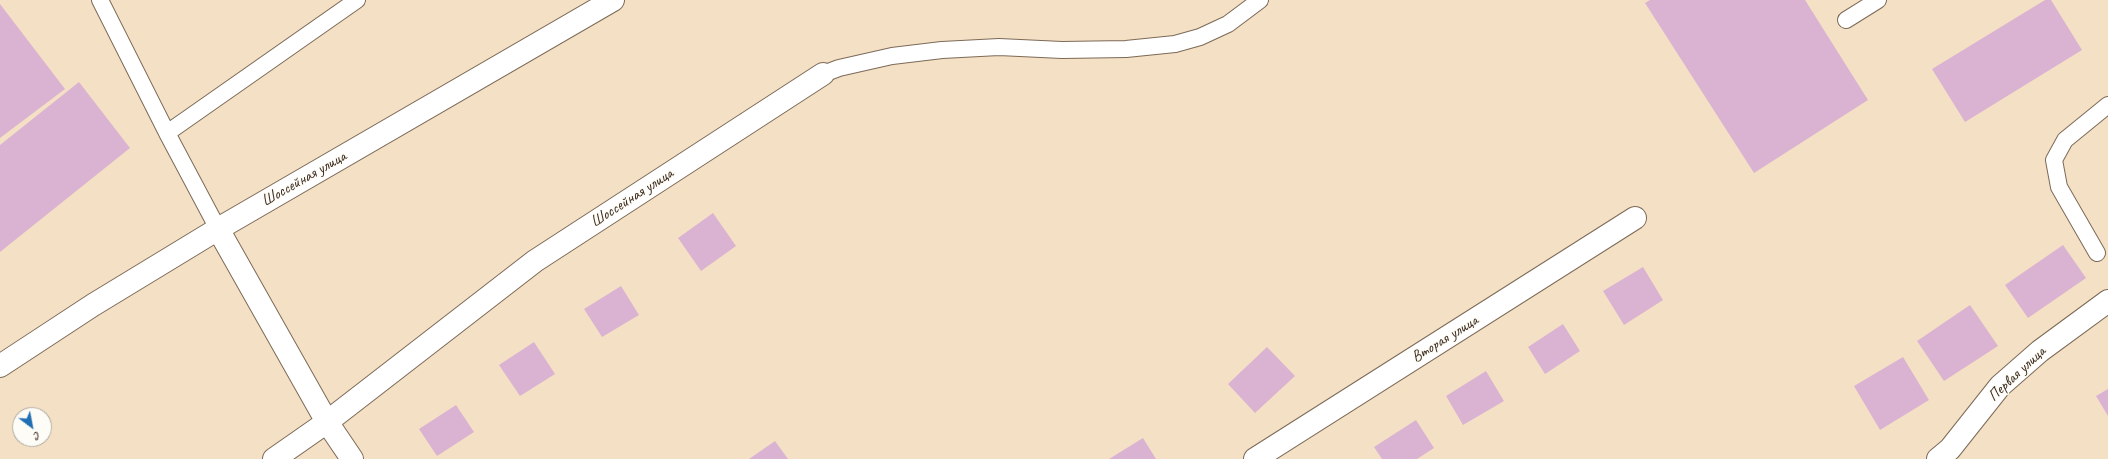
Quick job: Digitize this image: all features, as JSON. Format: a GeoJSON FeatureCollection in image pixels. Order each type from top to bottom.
{"type":"FeatureCollection","features":[{"type":"Feature","properties":{"kind":"street","name":"Шоссейная улица"},"geometry":{"type":"LineString","coordinates":[[0,366],[93,305],[218,229],[613,0]]}},
{"type":"Feature","properties":{"kind":"street","name":"Шоссейная улица"},"geometry":{"type":"LineString","coordinates":[[274,459],[327,422],[535,261],[823,74]]}},
{"type":"Feature","properties":{"kind":"street","name":"Вторая улица"},"geometry":{"type":"LineString","coordinates":[[1255,459],[1635,218]]}},
{"type":"Feature","properties":{"kind":"street"},"geometry":{"type":"LineString","coordinates":[[218,229],[327,422],[352,459]]}},
{"type":"Feature","properties":{"kind":"street","name":"Первая улица"},"geometry":{"type":"LineString","coordinates":[[1946,456],[2000,386],[2040,351],[2108,301]]}},
{"type":"Feature","properties":{"kind":"lane"},"geometry":{"type":"LineString","coordinates":[[100,0],[166,133],[218,229]]}},
{"type":"Feature","properties":{"kind":"lane"},"geometry":{"type":"LineString","coordinates":[[166,133],[357,0]]}},
{"type":"Feature","properties":{"kind":"lane"},"geometry":{"type":"LineString","coordinates":[[823,74],[839,68],[892,56],[942,50],[999,47],[1062,50],[1126,49],[1175,44],[1200,37],[1228,24],[1260,0]]}},
{"type":"Feature","properties":{"kind":"lane"},"geometry":{"type":"LineString","coordinates":[[1846,20],[1878,0]]}},
{"type":"Feature","properties":{"kind":"lane"},"geometry":{"type":"LineString","coordinates":[[2097,253],[2059,187],[2054,160],[2065,140],[2108,104]]}},
{"type":"Feature","properties":{"kind":"building"},"geometry":{"type":"Polygon","coordinates":[[[1650,0],[1805,0],[1868,100],[1754,173],[1645,3],[1650,0]]]}},
{"type":"Feature","properties":{"kind":"building"},"geometry":{"type":"Polygon","coordinates":[[[2045,0],[2051,0],[2082,50],[1965,122],[1932,69],[2045,0]]]}},
{"type":"Feature","properties":{"kind":"building"},"geometry":{"type":"Polygon","coordinates":[[[0,4],[65,89],[0,138],[0,4]]]}},
{"type":"Feature","properties":{"kind":"building"},"geometry":{"type":"Polygon","coordinates":[[[79,82],[130,148],[0,252],[0,145],[79,82]]]}},
{"type":"Feature","properties":{"kind":"building"},"geometry":{"type":"Polygon","coordinates":[[[713,213],[736,246],[701,271],[678,238],[713,213]]]}},
{"type":"Feature","properties":{"kind":"building"},"geometry":{"type":"Polygon","coordinates":[[[2063,245],[2086,278],[2028,318],[2005,285],[2063,245]]]}},
{"type":"Feature","properties":{"kind":"building"},"geometry":{"type":"Polygon","coordinates":[[[1643,267],[1663,300],[1624,325],[1603,291],[1643,267]]]}},
{"type":"Feature","properties":{"kind":"building"},"geometry":{"type":"Polygon","coordinates":[[[621,286],[639,315],[602,337],[584,309],[621,286]]]}},
{"type":"Feature","properties":{"kind":"building"},"geometry":{"type":"Polygon","coordinates":[[[1970,305],[1998,346],[1944,381],[1917,341],[1970,305]]]}},
{"type":"Feature","properties":{"kind":"building"},"geometry":{"type":"Polygon","coordinates":[[[1563,324],[1580,351],[1545,374],[1528,347],[1563,324]]]}},
{"type":"Feature","properties":{"kind":"building"},"geometry":{"type":"Polygon","coordinates":[[[534,342],[555,374],[520,396],[499,365],[534,342]]]}},
{"type":"Feature","properties":{"kind":"building"},"geometry":{"type":"Polygon","coordinates":[[[1267,347],[1295,376],[1255,413],[1228,384],[1267,347]]]}},
{"type":"Feature","properties":{"kind":"building"},"geometry":{"type":"Polygon","coordinates":[[[1903,357],[1929,400],[1880,430],[1854,386],[1903,357]]]}},
{"type":"Feature","properties":{"kind":"building"},"geometry":{"type":"Polygon","coordinates":[[[1486,371],[1504,401],[1463,425],[1446,396],[1486,371]]]}},
{"type":"Feature","properties":{"kind":"building"},"geometry":{"type":"Polygon","coordinates":[[[2108,389],[2108,416],[2096,396],[2108,389]]]}},
{"type":"Feature","properties":{"kind":"building"},"geometry":{"type":"Polygon","coordinates":[[[456,405],[474,432],[437,456],[419,429],[456,405]]]}},
{"type":"Feature","properties":{"kind":"building"},"geometry":{"type":"Polygon","coordinates":[[[1416,420],[1434,448],[1417,459],[1382,459],[1374,447],[1416,420]]]}},
{"type":"Feature","properties":{"kind":"building"},"geometry":{"type":"Polygon","coordinates":[[[1143,438],[1156,459],[1109,459],[1143,438]]]}},
{"type":"Feature","properties":{"kind":"building"},"geometry":{"type":"Polygon","coordinates":[[[775,441],[788,459],[749,459],[775,441]]]}}]}
